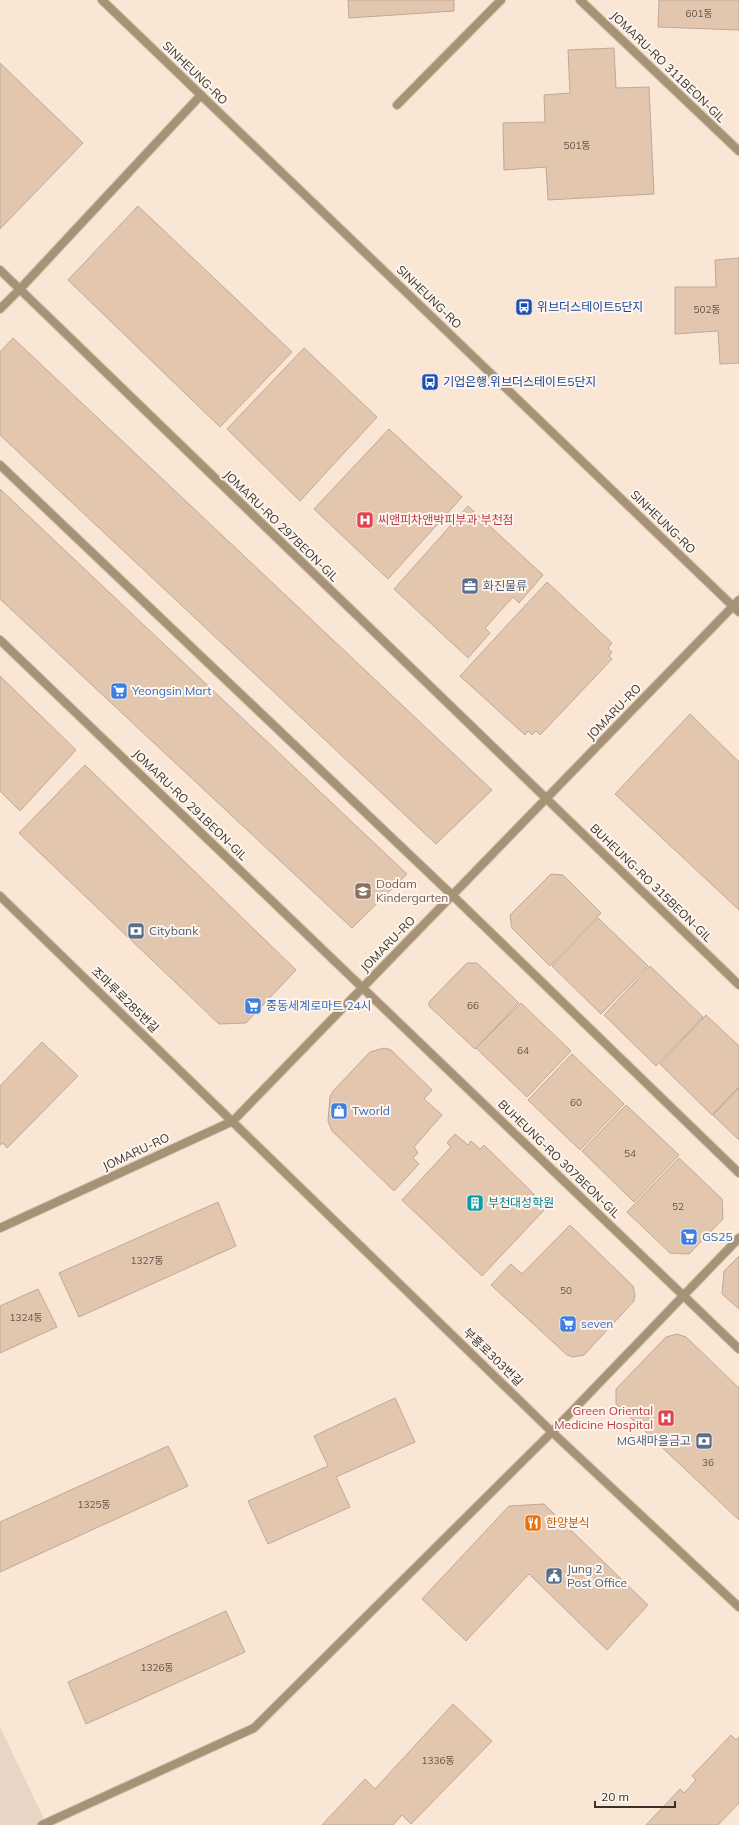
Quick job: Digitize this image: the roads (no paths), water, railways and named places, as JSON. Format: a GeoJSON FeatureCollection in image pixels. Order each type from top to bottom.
{"type":"FeatureCollection","features":[{"type":"Feature","properties":{"kind":"street","name":"SINHEUNG-RO"},"geometry":{"type":"LineString","coordinates":[[102,0],[737,606]]}},
{"type":"Feature","properties":{"kind":"street"},"geometry":{"type":"LineString","coordinates":[[397,105],[501,0]]}},
{"type":"Feature","properties":{"kind":"street","name":"JOMARU-RO 311BEON-GIL"},"geometry":{"type":"LineString","coordinates":[[580,0],[739,151]]}},
{"type":"Feature","properties":{"kind":"street"},"geometry":{"type":"LineString","coordinates":[[0,309],[201,95]]}},
{"type":"Feature","properties":{"kind":"street","name":"JOMARU-RO 297BEON-GIL"},"geometry":{"type":"LineString","coordinates":[[0,270],[546,799]]}},
{"type":"Feature","properties":{"kind":"street"},"geometry":{"type":"LineString","coordinates":[[0,465],[452,895],[739,1173]]}},
{"type":"Feature","properties":{"kind":"street","name":"JOMARU-RO"},"geometry":{"type":"LineString","coordinates":[[0,1228],[233,1121],[452,895],[737,606]]}},
{"type":"Feature","properties":{"kind":"street","name":"JOMARU-RO 291BEON-GIL"},"geometry":{"type":"LineString","coordinates":[[0,640],[363,987]]}},
{"type":"Feature","properties":{"kind":"street","name":"BUHEUNG-RO 315BEON-GIL"},"geometry":{"type":"LineString","coordinates":[[546,799],[739,985]]}},
{"type":"Feature","properties":{"kind":"street","name":"조마루로285번길"},"geometry":{"type":"LineString","coordinates":[[0,896],[233,1121]]}},
{"type":"Feature","properties":{"kind":"street","name":"BUHEUNG-RO 307BEON-GIL"},"geometry":{"type":"LineString","coordinates":[[363,987],[739,1349]]}},
{"type":"Feature","properties":{"kind":"street","name":"부흥로303번길"},"geometry":{"type":"LineString","coordinates":[[233,1121],[552,1432],[739,1607]]}},
{"type":"Feature","properties":{"kind":"street"},"geometry":{"type":"LineString","coordinates":[[42,1825],[254,1728],[552,1432],[739,1238]]}},
{"type":"Feature","properties":{"kind":"place","name":"위브더스테이트5단지"},"geometry":{"type":"Point","coordinates":[524,307]}},
{"type":"Feature","properties":{"kind":"place","name":"기업은행.위브더스테이트5단지"},"geometry":{"type":"Point","coordinates":[430,382]}},
{"type":"Feature","properties":{"kind":"place","name":"씨앤피차앤박피부과 부천점"},"geometry":{"type":"Point","coordinates":[365,520]}},
{"type":"Feature","properties":{"kind":"place","name":"화진물류"},"geometry":{"type":"Point","coordinates":[470,586]}},
{"type":"Feature","properties":{"kind":"place","name":"Yeongsin Mart"},"geometry":{"type":"Point","coordinates":[119,691]}},
{"type":"Feature","properties":{"kind":"place","name":"Dodam Kindergarten"},"geometry":{"type":"Point","coordinates":[363,891]}},
{"type":"Feature","properties":{"kind":"place","name":"Citybank"},"geometry":{"type":"Point","coordinates":[136,931]}},
{"type":"Feature","properties":{"kind":"place","name":"중동세계로마트 24시"},"geometry":{"type":"Point","coordinates":[253,1006]}},
{"type":"Feature","properties":{"kind":"place","name":"Tworld"},"geometry":{"type":"Point","coordinates":[339,1111]}},
{"type":"Feature","properties":{"kind":"place","name":"부천대성학원"},"geometry":{"type":"Point","coordinates":[475,1203]}},
{"type":"Feature","properties":{"kind":"place","name":"GS25"},"geometry":{"type":"Point","coordinates":[689,1237]}},
{"type":"Feature","properties":{"kind":"place","name":"seven"},"geometry":{"type":"Point","coordinates":[568,1324]}},
{"type":"Feature","properties":{"kind":"place","name":"Green Oriental Medicine Hospital"},"geometry":{"type":"Point","coordinates":[666,1418]}},
{"type":"Feature","properties":{"kind":"place","name":"MG새마을금고"},"geometry":{"type":"Point","coordinates":[704,1441]}},
{"type":"Feature","properties":{"kind":"place","name":"한양분식"},"geometry":{"type":"Point","coordinates":[533,1523]}},
{"type":"Feature","properties":{"kind":"place","name":"Jung 2 Post Office"},"geometry":{"type":"Point","coordinates":[554,1576]}}]}
